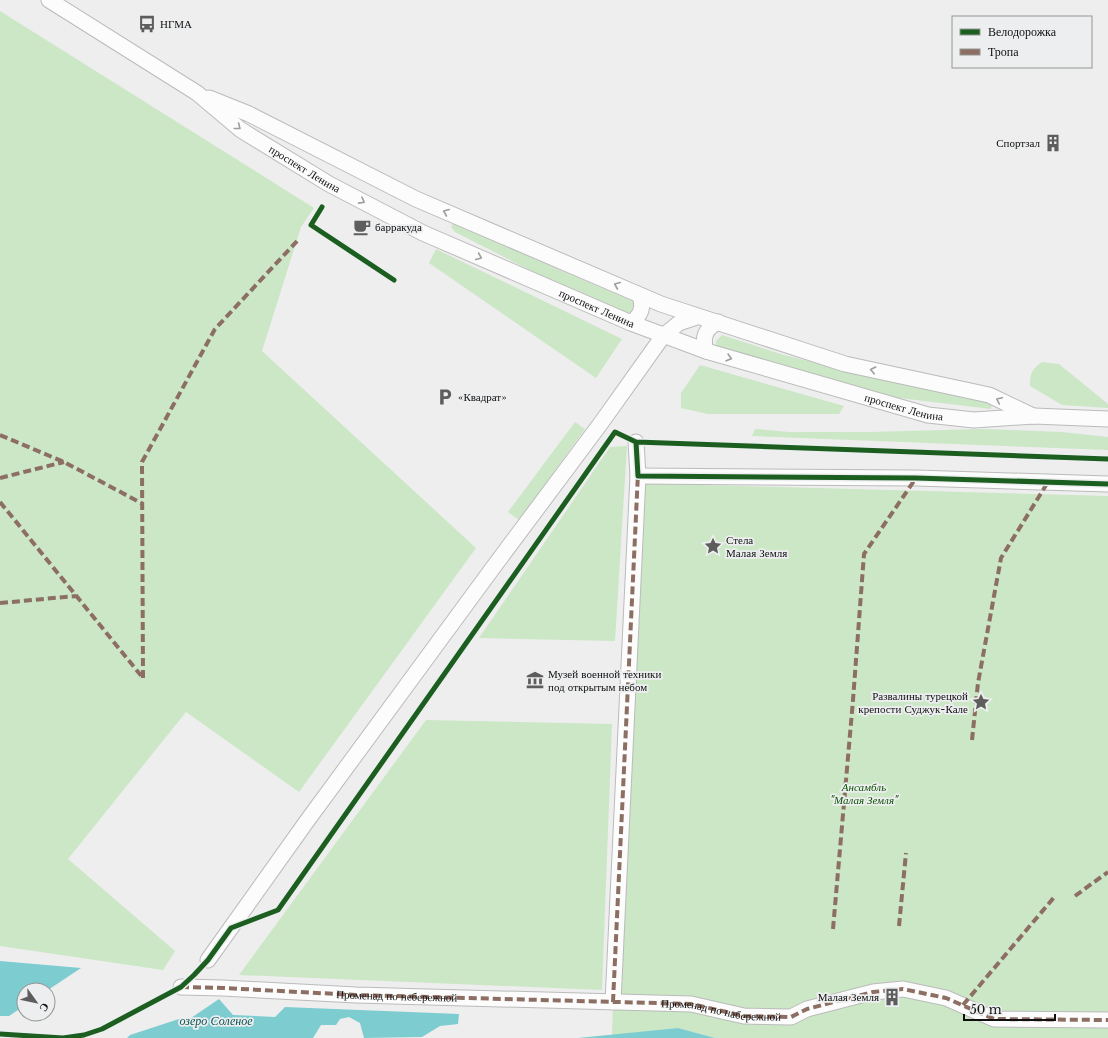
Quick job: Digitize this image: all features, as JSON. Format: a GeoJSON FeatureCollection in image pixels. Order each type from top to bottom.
{"type":"FeatureCollection","features":[{"type":"Feature","properties":{"kind":"street","name":"проспект Ленина"},"geometry":{"type":"LineString","coordinates":[[49,0],[197,94],[241,130],[329,184],[422,233],[631,323],[706,351],[928,415],[974,420],[1034,416],[1108,419]]}},
{"type":"Feature","properties":{"kind":"street","name":"проспект Ленина"},"geometry":{"type":"LineString","coordinates":[[197,94],[249,114],[416,199],[640,296],[697,317],[718,322],[845,364],[989,395],[1034,416]]}},
{"type":"Feature","properties":{"kind":"street"},"geometry":{"type":"LineString","coordinates":[[631,323],[637,318],[641,311],[642,303],[640,296]]}},
{"type":"Feature","properties":{"kind":"street"},"geometry":{"type":"LineString","coordinates":[[661,304],[666,311],[668,319],[664,336]]}},
{"type":"Feature","properties":{"kind":"street"},"geometry":{"type":"LineString","coordinates":[[208,960],[307,821],[664,336],[679,323],[697,317]]}},
{"type":"Feature","properties":{"kind":"street"},"geometry":{"type":"LineString","coordinates":[[706,351],[703,343],[705,334],[710,327],[718,322]]}},
{"type":"Feature","properties":{"kind":"street"},"geometry":{"type":"LineString","coordinates":[[613,1002],[638,476],[636,442]]}},
{"type":"Feature","properties":{"kind":"street"},"geometry":{"type":"LineString","coordinates":[[638,476],[916,478],[1108,484]]}},
{"type":"Feature","properties":{"kind":"street","name":"Променад по небережной"},"geometry":{"type":"LineString","coordinates":[[181,987],[364,995],[613,1002]]}},
{"type":"Feature","properties":{"kind":"street","name":"Променад по набережной"},"geometry":{"type":"LineString","coordinates":[[613,1002],[691,1004],[744,1016],[791,1017],[807,1009],[873,992],[903,989],[946,998],[994,1019],[1108,1020]]}},
{"type":"Feature","properties":{"kind":"green space"},"geometry":{"type":"Polygon","coordinates":[[[0,11],[314,208],[301,227],[262,351],[476,548],[299,792],[186,712],[68,859],[175,951],[163,970],[0,946],[0,11]]]}},
{"type":"Feature","properties":{"kind":"green space"},"geometry":{"type":"Polygon","coordinates":[[[461,218],[562,271],[635,302],[639,309],[632,317],[557,284],[455,232],[451,227],[454,220],[461,218]]]}},
{"type":"Feature","properties":{"kind":"green space"},"geometry":{"type":"Polygon","coordinates":[[[436,249],[622,339],[596,378],[429,263],[436,249]]]}},
{"type":"Feature","properties":{"kind":"green space"},"geometry":{"type":"Polygon","coordinates":[[[722,335],[784,355],[901,384],[992,402],[991,409],[891,397],[716,349],[716,341],[722,335]]]}},
{"type":"Feature","properties":{"kind":"green space"},"geometry":{"type":"Polygon","coordinates":[[[1042,362],[1059,364],[1108,404],[1108,408],[1062,405],[1030,386],[1032,372],[1042,362]]]}},
{"type":"Feature","properties":{"kind":"green space"},"geometry":{"type":"Polygon","coordinates":[[[700,365],[844,406],[839,414],[708,414],[681,408],[681,393],[700,365]]]}},
{"type":"Feature","properties":{"kind":"green space"},"geometry":{"type":"Polygon","coordinates":[[[575,422],[585,429],[519,520],[508,512],[575,422]]]}},
{"type":"Feature","properties":{"kind":"green space"},"geometry":{"type":"Polygon","coordinates":[[[755,429],[789,432],[869,432],[982,429],[1062,432],[1108,437],[1108,450],[752,436],[755,429]]]}},
{"type":"Feature","properties":{"kind":"green space"},"geometry":{"type":"Polygon","coordinates":[[[627,446],[615,641],[479,638],[610,447],[627,446]]]}},
{"type":"Feature","properties":{"kind":"green space","name":"Ансамбль \"Малая Земля\""},"geometry":{"type":"Polygon","coordinates":[[[630,483],[1108,496],[1108,1038],[715,1038],[678,1028],[612,1035],[630,483]]]}},
{"type":"Feature","properties":{"kind":"green space"},"geometry":{"type":"Polygon","coordinates":[[[426,720],[612,724],[602,990],[239,975],[426,720]]]}},
{"type":"Feature","properties":{"kind":"water"},"geometry":{"type":"Polygon","coordinates":[[[0,961],[81,968],[56,985],[56,982],[16,982],[16,1011],[9,1016],[0,1016],[0,961]]]}},
{"type":"Feature","properties":{"kind":"water","name":"озеро Соленое"},"geometry":{"type":"Polygon","coordinates":[[[219,999],[233,1015],[275,1017],[285,1007],[459,1014],[458,1024],[440,1026],[422,1037],[364,1038],[360,1023],[349,1017],[340,1019],[336,1025],[321,1025],[313,1038],[127,1038],[130,1035],[182,1018],[191,1018],[219,999]]]}},
{"type":"Feature","properties":{"kind":"water"},"geometry":{"type":"Polygon","coordinates":[[[678,1028],[715,1038],[578,1038],[678,1028]]]}},
{"type":"Feature","properties":{"kind":"marked path"},"geometry":{"type":"LineString","coordinates":[[143,678],[142,462],[215,329],[299,239]]}},
{"type":"Feature","properties":{"kind":"marked path"},"geometry":{"type":"LineString","coordinates":[[0,435],[64,462],[143,504]]}},
{"type":"Feature","properties":{"kind":"marked path"},"geometry":{"type":"LineString","coordinates":[[0,478],[64,462]]}},
{"type":"Feature","properties":{"kind":"marked path"},"geometry":{"type":"LineString","coordinates":[[613,1002],[638,473]]}},
{"type":"Feature","properties":{"kind":"marked path"},"geometry":{"type":"LineString","coordinates":[[833,929],[864,554],[916,478]]}},
{"type":"Feature","properties":{"kind":"marked path"},"geometry":{"type":"LineString","coordinates":[[972,740],[978,683],[1001,558],[1048,482]]}},
{"type":"Feature","properties":{"kind":"marked path"},"geometry":{"type":"LineString","coordinates":[[0,502],[143,678]]}},
{"type":"Feature","properties":{"kind":"marked path"},"geometry":{"type":"LineString","coordinates":[[0,603],[76,596]]}},
{"type":"Feature","properties":{"kind":"marked path"},"geometry":{"type":"LineString","coordinates":[[899,926],[906,853]]}},
{"type":"Feature","properties":{"kind":"marked path"},"geometry":{"type":"LineString","coordinates":[[1075,896],[1108,872]]}},
{"type":"Feature","properties":{"kind":"marked path"},"geometry":{"type":"LineString","coordinates":[[963,1005],[1056,895]]}},
{"type":"Feature","properties":{"kind":"marked path"},"geometry":{"type":"LineString","coordinates":[[181,987],[356,995],[691,1004],[744,1016],[791,1017],[807,1009],[873,992],[903,989],[946,998],[994,1019],[1108,1020]]}},
{"type":"Feature","properties":{"kind":"cycle path"},"geometry":{"type":"LineString","coordinates":[[322,207],[311,225],[394,280]]}},
{"type":"Feature","properties":{"kind":"cycle path"},"geometry":{"type":"LineString","coordinates":[[0,1034],[63,1038],[84,1035],[102,1029],[181,987],[208,960],[231,928],[278,910],[615,432],[636,442],[1108,459]]}},
{"type":"Feature","properties":{"kind":"cycle path"},"geometry":{"type":"LineString","coordinates":[[636,442],[638,476],[916,478],[1108,484]]}},
{"type":"Feature","properties":{"kind":"place","name":"НГМА"},"geometry":{"type":"Point","coordinates":[147,24]}},
{"type":"Feature","properties":{"kind":"place","name":"Спортзал"},"geometry":{"type":"Point","coordinates":[1053,143]}},
{"type":"Feature","properties":{"kind":"place","name":"барракуда"},"geometry":{"type":"Point","coordinates":[362,227]}},
{"type":"Feature","properties":{"kind":"place","name":"«Квадрат»"},"geometry":{"type":"Point","coordinates":[445,397]}},
{"type":"Feature","properties":{"kind":"place","name":"Стела Малая Земля"},"geometry":{"type":"Point","coordinates":[713,546]}},
{"type":"Feature","properties":{"kind":"place","name":"Музей военной техники под открытым небом"},"geometry":{"type":"Point","coordinates":[535,680]}},
{"type":"Feature","properties":{"kind":"place","name":"Развалины турецкой крепости Суджук-Кале"},"geometry":{"type":"Point","coordinates":[981,702]}},
{"type":"Feature","properties":{"kind":"place","name":"Малая Земля"},"geometry":{"type":"Point","coordinates":[892,997]}}]}
